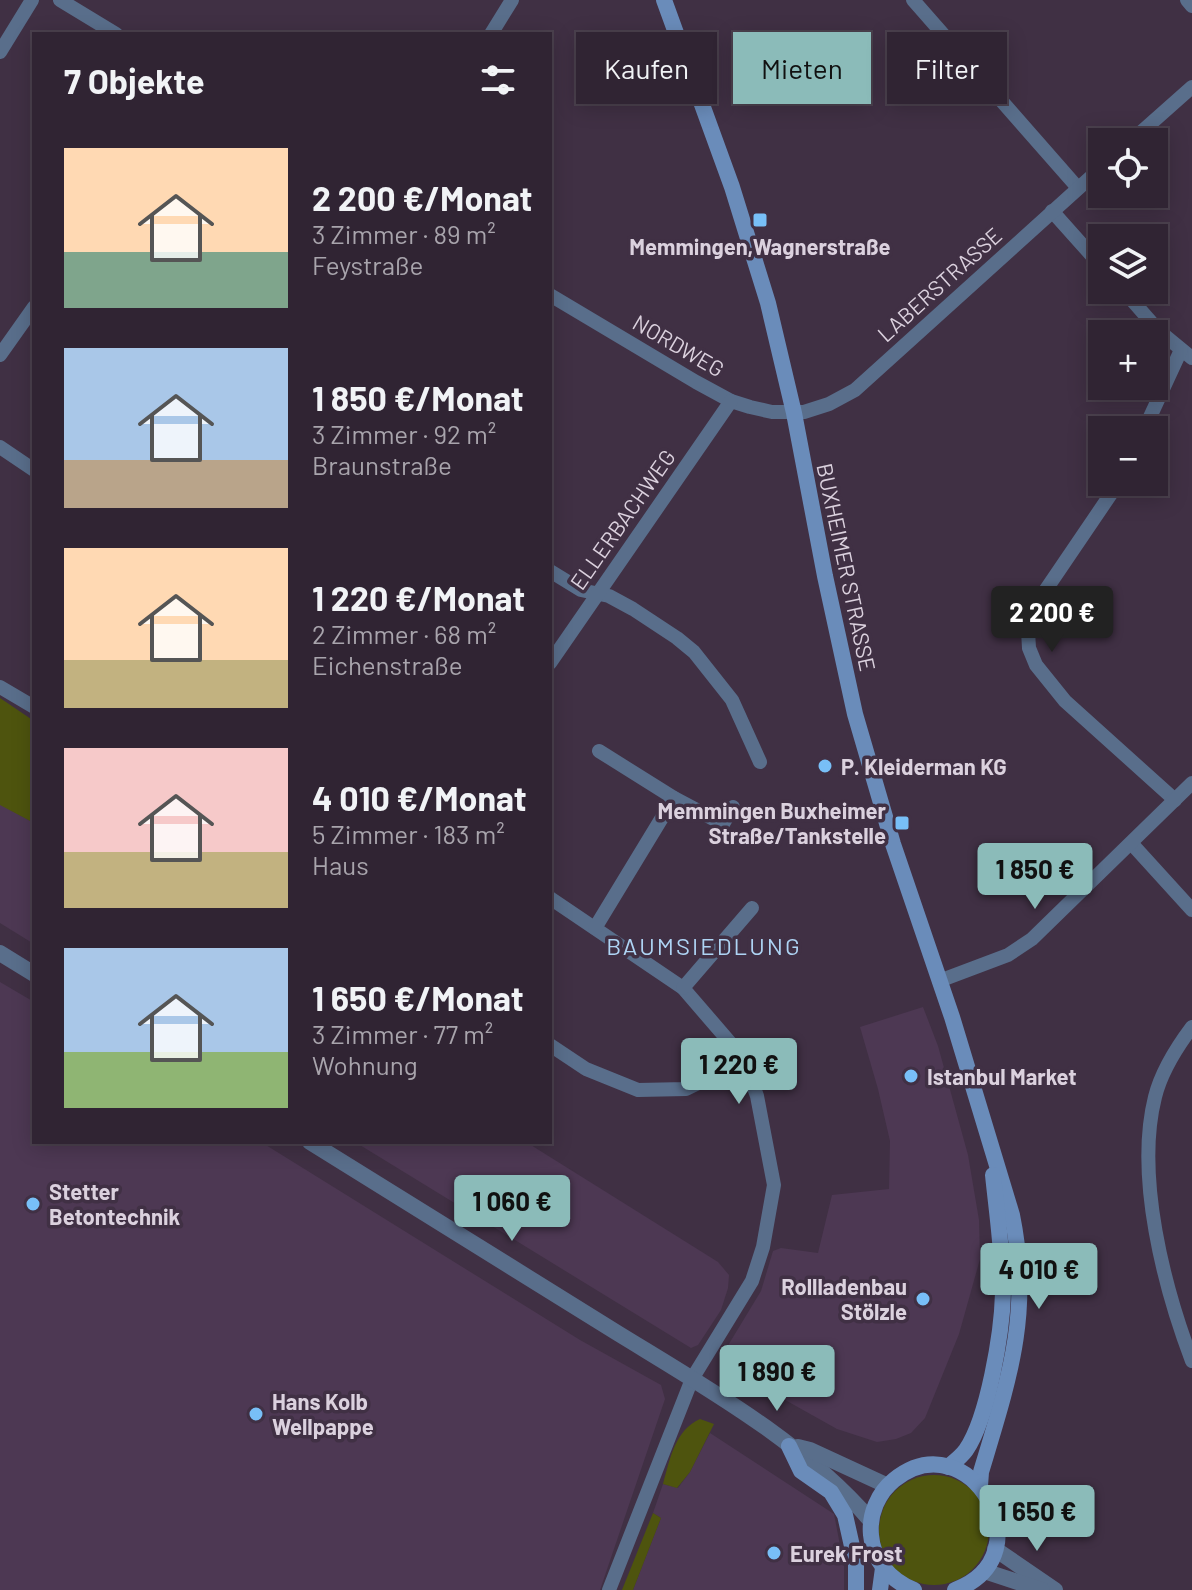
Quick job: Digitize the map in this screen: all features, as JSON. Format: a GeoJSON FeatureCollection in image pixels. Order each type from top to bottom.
{"type":"FeatureCollection","features":[{"type":"Feature","properties":{"kind":"main road","name":"BUXHEIMER STRASSE"},"geometry":{"type":"LineString","coordinates":[[664,0],[751,245],[768,303],[794,413],[855,714],[1015,1229],[1020,1300],[1018,1334],[1012,1368],[981,1472],[980,1486]]}},
{"type":"Feature","properties":{"kind":"main road","name":"BUXHEIMER STRASSE"},"geometry":{"type":"LineString","coordinates":[[948,1467],[964,1453],[971,1440],[986,1399],[997,1344],[1003,1294],[989,1142]]}},
{"type":"Feature","properties":{"kind":"main road"},"geometry":{"type":"LineString","coordinates":[[789,1446],[801,1471],[831,1492],[845,1515],[856,1564],[856,1590]]}},
{"type":"Feature","properties":{"kind":"main road"},"geometry":{"type":"LineString","coordinates":[[912,1590],[896,1581],[883,1568],[873,1545],[871,1521],[874,1508],[888,1486],[909,1471],[922,1467],[948,1467],[966,1474],[980,1486],[995,1509],[998,1522],[995,1549],[984,1571],[955,1590]]}},
{"type":"Feature","properties":{"kind":"main road"},"geometry":{"type":"LineString","coordinates":[[880,1590],[883,1568]]}},
{"type":"Feature","properties":{"kind":"street"},"geometry":{"type":"LineString","coordinates":[[0,52],[32,0]]}},
{"type":"Feature","properties":{"kind":"street"},"geometry":{"type":"LineString","coordinates":[[60,0],[86,7],[114,32]]}},
{"type":"Feature","properties":{"kind":"street"},"geometry":{"type":"LineString","coordinates":[[492,32],[512,0]]}},
{"type":"Feature","properties":{"kind":"street"},"geometry":{"type":"LineString","coordinates":[[913,0],[1078,188]]}},
{"type":"Feature","properties":{"kind":"street"},"geometry":{"type":"LineString","coordinates":[[1187,0],[1192,6]]}},
{"type":"Feature","properties":{"kind":"street"},"geometry":{"type":"LineString","coordinates":[[1146,128],[1192,87]]}},
{"type":"Feature","properties":{"kind":"street","name":"LABERSTRASSE"},"geometry":{"type":"LineString","coordinates":[[794,413],[829,404],[855,390],[1088,179]]}},
{"type":"Feature","properties":{"kind":"street"},"geometry":{"type":"LineString","coordinates":[[1052,211],[1088,251]]}},
{"type":"Feature","properties":{"kind":"street","name":"NORDWEG"},"geometry":{"type":"LineString","coordinates":[[552,296],[731,401],[772,412],[794,413]]}},
{"type":"Feature","properties":{"kind":"street"},"geometry":{"type":"LineString","coordinates":[[1135,304],[1159,331],[1186,354],[1152,416]]}},
{"type":"Feature","properties":{"kind":"street"},"geometry":{"type":"LineString","coordinates":[[0,355],[32,310]]}},
{"type":"Feature","properties":{"kind":"street","name":"ELLERBACHWEG"},"geometry":{"type":"LineString","coordinates":[[552,660],[731,401]]}},
{"type":"Feature","properties":{"kind":"street"},"geometry":{"type":"LineString","coordinates":[[0,447],[32,469]]}},
{"type":"Feature","properties":{"kind":"street"},"geometry":{"type":"LineString","coordinates":[[1109,496],[1030,617],[1029,648],[1036,665],[1065,701],[1175,800]]}},
{"type":"Feature","properties":{"kind":"street"},"geometry":{"type":"LineString","coordinates":[[552,572],[581,590],[597,593],[633,609],[694,652],[732,700],[760,762]]}},
{"type":"Feature","properties":{"kind":"street"},"geometry":{"type":"LineString","coordinates":[[0,687],[32,706]]}},
{"type":"Feature","properties":{"kind":"street"},"geometry":{"type":"LineString","coordinates":[[599,751],[674,798],[723,824],[733,807]]}},
{"type":"Feature","properties":{"kind":"street"},"geometry":{"type":"LineString","coordinates":[[939,981],[992,962],[1020,948],[1132,844],[1192,783]]}},
{"type":"Feature","properties":{"kind":"street"},"geometry":{"type":"LineString","coordinates":[[595,928],[674,798]]}},
{"type":"Feature","properties":{"kind":"street"},"geometry":{"type":"LineString","coordinates":[[1132,844],[1192,910]]}},
{"type":"Feature","properties":{"kind":"street"},"geometry":{"type":"LineString","coordinates":[[552,899],[683,988],[744,1061],[757,1096],[774,1185],[763,1247],[752,1281],[692,1379],[609,1590]]}},
{"type":"Feature","properties":{"kind":"street"},"geometry":{"type":"LineString","coordinates":[[683,988],[752,908]]}},
{"type":"Feature","properties":{"kind":"street"},"geometry":{"type":"LineString","coordinates":[[0,953],[32,973]]}},
{"type":"Feature","properties":{"kind":"street"},"geometry":{"type":"LineString","coordinates":[[1192,1027],[1165,1072],[1156,1095],[1150,1150],[1161,1260],[1192,1361]]}},
{"type":"Feature","properties":{"kind":"street"},"geometry":{"type":"LineString","coordinates":[[552,1046],[586,1069],[638,1090],[686,1089],[744,1061]]}},
{"type":"Feature","properties":{"kind":"street"},"geometry":{"type":"LineString","coordinates":[[313,1144],[692,1379],[832,1479],[871,1521]]}},
{"type":"Feature","properties":{"kind":"street"},"geometry":{"type":"LineString","coordinates":[[789,1446],[810,1450],[888,1486]]}},
{"type":"Feature","properties":{"kind":"street"},"geometry":{"type":"LineString","coordinates":[[995,1549],[1055,1590]]}},
{"type":"Feature","properties":{"kind":"street"},"geometry":{"type":"LineString","coordinates":[[984,1571],[1042,1590]]}},
{"type":"Feature","properties":{"kind":"shaded area"},"geometry":{"type":"Polygon","coordinates":[[[0,804],[32,822],[32,943],[0,923],[0,804]]]}},
{"type":"Feature","properties":{"kind":"shaded area"},"geometry":{"type":"Polygon","coordinates":[[[0,982],[32,1001],[32,1144],[264,1144],[580,1340],[661,1385],[665,1399],[600,1590],[0,1590],[0,982]]]}},
{"type":"Feature","properties":{"kind":"shaded area"},"geometry":{"type":"Polygon","coordinates":[[[923,1007],[938,1046],[968,1155],[979,1220],[980,1259],[959,1334],[925,1418],[911,1433],[877,1442],[837,1429],[723,1365],[721,1357],[761,1291],[773,1251],[781,1248],[818,1253],[832,1195],[889,1189],[890,1141],[860,1027],[923,1007]]]}},
{"type":"Feature","properties":{"kind":"shaded area"},"geometry":{"type":"Polygon","coordinates":[[[358,1144],[529,1144],[718,1262],[729,1275],[721,1310],[698,1345],[691,1348],[358,1144]]]}},
{"type":"Feature","properties":{"kind":"shaded area"},"geometry":{"type":"Polygon","coordinates":[[[710,1433],[834,1514],[844,1566],[844,1590],[633,1590],[661,1518],[653,1513],[663,1484],[678,1488],[710,1433]]]}},
{"type":"Feature","properties":{"kind":"green space"},"geometry":{"type":"Polygon","coordinates":[[[0,698],[32,720],[32,822],[0,805],[0,698]]]}},
{"type":"Feature","properties":{"kind":"green space"},"geometry":{"type":"Polygon","coordinates":[[[700,1419],[714,1424],[690,1472],[677,1488],[663,1484],[679,1438],[700,1419]]]}},
{"type":"Feature","properties":{"kind":"green space"},"geometry":{"type":"Polygon","coordinates":[[[934,1475],[955,1479],[973,1491],[985,1509],[989,1530],[985,1551],[973,1569],[955,1581],[934,1585],[913,1581],[895,1569],[883,1551],[879,1530],[883,1509],[895,1491],[913,1479],[934,1475]]]}},
{"type":"Feature","properties":{"kind":"green space"},"geometry":{"type":"Polygon","coordinates":[[[653,1513],[661,1518],[633,1590],[622,1590],[653,1513]]]}},
{"type":"Feature","properties":{"kind":"place","name":"Memmingen,Wagnerstraße"},"geometry":{"type":"Point","coordinates":[760,220]}},
{"type":"Feature","properties":{"kind":"place","name":"P. Kleiderman KG"},"geometry":{"type":"Point","coordinates":[825,766]}},
{"type":"Feature","properties":{"kind":"place","name":"Memmingen Buxheimer Straße/Tankstelle"},"geometry":{"type":"Point","coordinates":[902,823]}},
{"type":"Feature","properties":{"kind":"place","name":"Istanbul Market"},"geometry":{"type":"Point","coordinates":[911,1076]}},
{"type":"Feature","properties":{"kind":"place","name":"Stetter Betontechnik"},"geometry":{"type":"Point","coordinates":[33,1204]}},
{"type":"Feature","properties":{"kind":"place","name":"Rollladenbau Stölzle"},"geometry":{"type":"Point","coordinates":[923,1299]}},
{"type":"Feature","properties":{"kind":"place","name":"Hans Kolb Wellpappe"},"geometry":{"type":"Point","coordinates":[256,1414]}},
{"type":"Feature","properties":{"kind":"place","name":"Eurek Frost"},"geometry":{"type":"Point","coordinates":[774,1553]}},
{"type":"Feature","properties":{"kind":"district","name":"BAUMSIEDLUNG"},"geometry":{"type":"Point","coordinates":[704,945]}}]}
